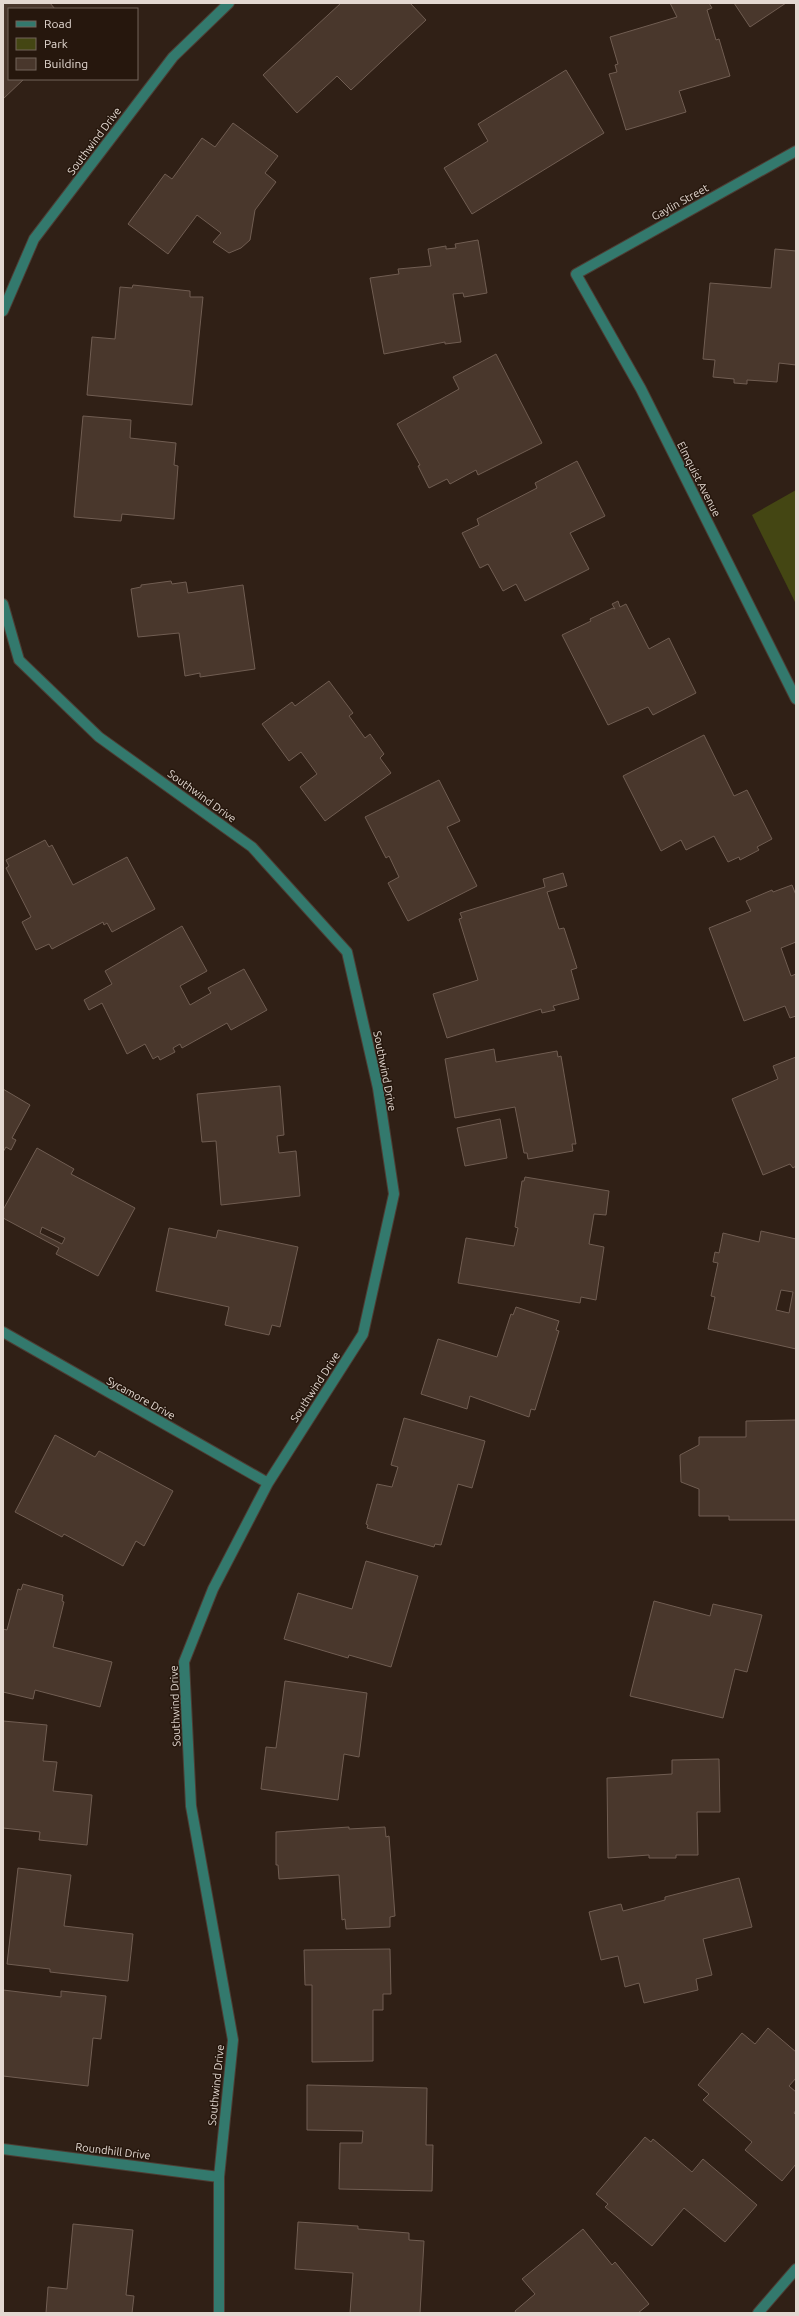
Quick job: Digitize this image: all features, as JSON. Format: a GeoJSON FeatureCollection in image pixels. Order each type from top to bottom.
{"type":"FeatureCollection","features":[{"type":"Feature","properties":{"kind":"street","name":"Southwind Drive"},"geometry":{"type":"LineString","coordinates":[[3,311],[34,239],[173,57],[229,3]]}},
{"type":"Feature","properties":{"kind":"street","name":"Gaylin Street"},"geometry":{"type":"LineString","coordinates":[[576,274],[796,151]]}},
{"type":"Feature","properties":{"kind":"street","name":"Elmquist Avenue"},"geometry":{"type":"LineString","coordinates":[[576,274],[641,388],[796,699]]}},
{"type":"Feature","properties":{"kind":"street","name":"Southwind Drive"},"geometry":{"type":"LineString","coordinates":[[3,604],[19,660],[99,737],[252,847],[346,952],[378,1088],[394,1194],[363,1334],[268,1483],[213,1589],[184,1662],[191,1806],[233,2040],[219,2177],[219,2313]]}},
{"type":"Feature","properties":{"kind":"street","name":"Sycamore Drive"},"geometry":{"type":"LineString","coordinates":[[3,1332],[268,1483]]}},
{"type":"Feature","properties":{"kind":"street","name":"Roundhill Drive"},"geometry":{"type":"LineString","coordinates":[[3,2149],[219,2177]]}},
{"type":"Feature","properties":{"kind":"street"},"geometry":{"type":"LineString","coordinates":[[758,2313],[796,2269]]}},
{"type":"Feature","properties":{"kind":"green space"},"geometry":{"type":"Polygon","coordinates":[[[796,490],[796,604],[752,515],[796,490]]]}},
{"type":"Feature","properties":{"kind":"building"},"geometry":{"type":"Polygon","coordinates":[[[3,3],[50,3],[54,8],[8,8],[8,80],[23,80],[3,99],[3,3]]]}},
{"type":"Feature","properties":{"kind":"building"},"geometry":{"type":"Polygon","coordinates":[[[341,3],[410,3],[426,20],[351,90],[337,76],[297,113],[263,75],[341,3]]]}},
{"type":"Feature","properties":{"kind":"building"},"geometry":{"type":"Polygon","coordinates":[[[670,3],[709,3],[712,8],[707,10],[716,40],[719,39],[730,76],[679,91],[686,112],[626,130],[609,74],[617,72],[615,65],[618,64],[610,37],[677,17],[670,3]]]}},
{"type":"Feature","properties":{"kind":"building"},"geometry":{"type":"Polygon","coordinates":[[[734,3],[786,3],[750,27],[734,3]]]}},
{"type":"Feature","properties":{"kind":"building"},"geometry":{"type":"Polygon","coordinates":[[[566,70],[604,133],[472,214],[444,168],[488,141],[478,124],[566,70]]]}},
{"type":"Feature","properties":{"kind":"building"},"geometry":{"type":"Polygon","coordinates":[[[233,123],[278,156],[265,173],[276,182],[255,210],[250,240],[241,248],[229,253],[213,242],[221,233],[197,215],[168,254],[128,224],[165,174],[172,179],[202,138],[215,147],[233,123]]]}},
{"type":"Feature","properties":{"kind":"building"},"geometry":{"type":"Polygon","coordinates":[[[478,240],[487,293],[464,297],[463,293],[453,294],[461,342],[445,344],[445,342],[384,354],[370,278],[399,274],[398,269],[431,266],[428,249],[446,246],[446,249],[456,248],[455,244],[478,240]]]}},
{"type":"Feature","properties":{"kind":"building"},"geometry":{"type":"Polygon","coordinates":[[[775,249],[796,251],[796,365],[779,363],[777,382],[747,380],[747,384],[734,383],[734,379],[713,377],[715,360],[703,359],[710,283],[771,288],[775,249]]]}},
{"type":"Feature","properties":{"kind":"building"},"geometry":{"type":"Polygon","coordinates":[[[133,285],[190,291],[190,297],[203,297],[192,405],[87,395],[92,337],[115,339],[120,287],[132,288],[133,285]]]}},
{"type":"Feature","properties":{"kind":"building"},"geometry":{"type":"Polygon","coordinates":[[[496,354],[542,443],[478,475],[476,470],[450,484],[447,479],[429,488],[418,466],[420,465],[397,424],[459,389],[453,377],[496,354]]]}},
{"type":"Feature","properties":{"kind":"building"},"geometry":{"type":"Polygon","coordinates":[[[83,416],[131,420],[130,438],[176,443],[174,465],[178,466],[174,519],[122,514],[121,521],[74,517],[83,416]]]}},
{"type":"Feature","properties":{"kind":"building"},"geometry":{"type":"Polygon","coordinates":[[[577,461],[605,516],[570,533],[589,569],[525,601],[516,584],[503,591],[488,564],[480,568],[462,533],[479,525],[477,519],[537,488],[535,483],[577,461]]]}},
{"type":"Feature","properties":{"kind":"building"},"geometry":{"type":"Polygon","coordinates":[[[171,581],[172,584],[186,582],[188,593],[243,585],[255,669],[200,677],[200,673],[185,676],[179,633],[138,637],[131,589],[141,587],[141,585],[171,581]]]}},
{"type":"Feature","properties":{"kind":"building"},"geometry":{"type":"Polygon","coordinates":[[[618,601],[620,607],[626,604],[649,649],[669,638],[696,693],[653,715],[648,707],[608,725],[562,635],[591,621],[590,619],[613,608],[615,609],[612,604],[618,601]]]}},
{"type":"Feature","properties":{"kind":"building"},"geometry":{"type":"Polygon","coordinates":[[[329,681],[353,713],[349,716],[365,738],[370,734],[384,754],[380,758],[391,773],[325,821],[300,787],[317,774],[301,752],[289,761],[262,724],[292,702],[295,706],[329,681]]]}},
{"type":"Feature","properties":{"kind":"building"},"geometry":{"type":"Polygon","coordinates":[[[704,735],[734,796],[747,790],[772,839],[757,847],[759,850],[740,860],[739,857],[728,862],[714,836],[686,850],[681,840],[661,851],[623,776],[704,735]]]}},
{"type":"Feature","properties":{"kind":"building"},"geometry":{"type":"Polygon","coordinates":[[[439,780],[460,821],[447,827],[477,886],[408,921],[388,883],[399,877],[389,856],[386,858],[365,817],[439,780]]]}},
{"type":"Feature","properties":{"kind":"building"},"geometry":{"type":"Polygon","coordinates":[[[45,840],[49,847],[52,845],[73,885],[127,857],[155,909],[112,932],[107,923],[104,925],[103,922],[52,949],[49,944],[36,950],[22,922],[31,917],[6,868],[9,866],[6,860],[45,840]]]}},
{"type":"Feature","properties":{"kind":"building"},"geometry":{"type":"Polygon","coordinates":[[[563,873],[567,886],[547,892],[559,929],[564,928],[577,968],[571,970],[579,999],[553,1006],[555,1010],[542,1013],[541,1009],[447,1038],[433,994],[478,980],[459,919],[462,918],[460,913],[545,887],[543,879],[563,873]]]}},
{"type":"Feature","properties":{"kind":"building"},"geometry":{"type":"Polygon","coordinates":[[[792,885],[796,895],[796,942],[781,948],[791,976],[796,974],[796,1016],[790,1018],[785,1006],[744,1021],[709,928],[751,911],[746,901],[772,890],[773,892],[792,885]]]}},
{"type":"Feature","properties":{"kind":"building"},"geometry":{"type":"Polygon","coordinates":[[[182,926],[207,971],[180,986],[190,1005],[211,993],[208,988],[244,969],[267,1010],[231,1030],[227,1023],[182,1048],[180,1044],[173,1048],[175,1052],[160,1060],[158,1056],[153,1059],[145,1044],[127,1054],[102,1003],[89,1010],[84,1000],[112,984],[105,971],[182,926]]]}},
{"type":"Feature","properties":{"kind":"building"},"geometry":{"type":"Polygon","coordinates":[[[494,1049],[496,1062],[557,1051],[558,1057],[561,1056],[576,1144],[572,1144],[573,1151],[528,1159],[527,1153],[524,1153],[515,1107],[455,1118],[445,1059],[494,1049]]]}},
{"type":"Feature","properties":{"kind":"building"},"geometry":{"type":"Polygon","coordinates":[[[796,1057],[796,1166],[793,1168],[790,1164],[763,1175],[732,1099],[778,1079],[773,1066],[796,1057]]]}},
{"type":"Feature","properties":{"kind":"building"},"geometry":{"type":"Polygon","coordinates":[[[280,1086],[284,1135],[277,1136],[279,1153],[296,1151],[300,1196],[221,1205],[216,1141],[202,1142],[197,1094],[280,1086]]]}},
{"type":"Feature","properties":{"kind":"building"},"geometry":{"type":"Polygon","coordinates":[[[3,1089],[30,1105],[12,1138],[16,1140],[11,1150],[6,1147],[3,1152],[3,1089]]]}},
{"type":"Feature","properties":{"kind":"building"},"geometry":{"type":"Polygon","coordinates":[[[500,1119],[507,1158],[465,1166],[457,1128],[500,1119]]]}},
{"type":"Feature","properties":{"kind":"building"},"geometry":{"type":"Polygon","coordinates":[[[37,1148],[74,1169],[71,1174],[135,1208],[98,1276],[56,1254],[59,1248],[3,1218],[3,1210],[37,1148]],[[42,1227],[40,1233],[62,1244],[65,1238],[42,1227]]]}},
{"type":"Feature","properties":{"kind":"building"},"geometry":{"type":"Polygon","coordinates":[[[525,1177],[609,1191],[606,1215],[594,1214],[589,1244],[604,1247],[596,1300],[581,1297],[580,1303],[458,1283],[466,1238],[514,1246],[518,1228],[515,1227],[522,1181],[524,1181],[525,1177]]]}},
{"type":"Feature","properties":{"kind":"building"},"geometry":{"type":"Polygon","coordinates":[[[169,1228],[216,1238],[218,1230],[298,1247],[280,1327],[272,1325],[269,1335],[225,1325],[229,1307],[156,1291],[169,1228]]]}},
{"type":"Feature","properties":{"kind":"building"},"geometry":{"type":"Polygon","coordinates":[[[761,1231],[796,1239],[796,1349],[708,1329],[715,1297],[711,1296],[718,1263],[713,1262],[715,1252],[719,1253],[723,1233],[759,1242],[761,1231]],[[781,1290],[776,1310],[789,1313],[793,1292],[781,1290]]]}},
{"type":"Feature","properties":{"kind":"building"},"geometry":{"type":"Polygon","coordinates":[[[516,1307],[559,1321],[556,1330],[559,1331],[535,1410],[531,1409],[529,1417],[470,1396],[467,1409],[421,1394],[438,1339],[497,1357],[511,1314],[513,1315],[516,1307]]]}},
{"type":"Feature","properties":{"kind":"building"},"geometry":{"type":"Polygon","coordinates":[[[404,1418],[485,1441],[472,1488],[458,1484],[441,1545],[435,1544],[434,1547],[367,1528],[368,1525],[366,1524],[377,1484],[392,1487],[398,1467],[391,1465],[404,1418]]]}},
{"type":"Feature","properties":{"kind":"building"},"geometry":{"type":"Polygon","coordinates":[[[796,1420],[796,1520],[729,1520],[729,1516],[699,1516],[699,1489],[681,1482],[680,1455],[699,1445],[699,1437],[746,1437],[746,1421],[796,1420]]]}},
{"type":"Feature","properties":{"kind":"building"},"geometry":{"type":"Polygon","coordinates":[[[55,1435],[95,1457],[99,1451],[173,1491],[144,1546],[136,1541],[123,1566],[64,1534],[62,1537],[15,1512],[55,1435]]]}},
{"type":"Feature","properties":{"kind":"building"},"geometry":{"type":"Polygon","coordinates":[[[366,1561],[418,1576],[391,1667],[349,1655],[348,1658],[284,1639],[298,1593],[352,1609],[366,1561]]]}},
{"type":"Feature","properties":{"kind":"building"},"geometry":{"type":"Polygon","coordinates":[[[23,1584],[63,1595],[62,1601],[64,1602],[53,1647],[112,1662],[100,1707],[35,1690],[33,1699],[3,1692],[3,1629],[7,1630],[18,1589],[21,1590],[23,1584]]]}},
{"type":"Feature","properties":{"kind":"building"},"geometry":{"type":"Polygon","coordinates":[[[654,1601],[710,1616],[713,1604],[762,1615],[747,1672],[735,1669],[723,1718],[630,1696],[654,1601]]]}},
{"type":"Feature","properties":{"kind":"building"},"geometry":{"type":"Polygon","coordinates":[[[285,1681],[367,1693],[359,1757],[344,1754],[338,1800],[261,1789],[266,1747],[276,1748],[285,1681]]]}},
{"type":"Feature","properties":{"kind":"building"},"geometry":{"type":"Polygon","coordinates":[[[3,1721],[47,1725],[43,1761],[57,1762],[53,1791],[92,1795],[87,1845],[39,1840],[40,1832],[3,1828],[3,1721]]]}},
{"type":"Feature","properties":{"kind":"building"},"geometry":{"type":"Polygon","coordinates":[[[719,1759],[720,1812],[697,1812],[698,1855],[676,1855],[676,1858],[649,1858],[649,1855],[608,1858],[607,1778],[672,1774],[672,1760],[719,1759]]]}},
{"type":"Feature","properties":{"kind":"building"},"geometry":{"type":"Polygon","coordinates":[[[349,1827],[349,1829],[385,1827],[386,1837],[389,1836],[395,1916],[390,1917],[390,1927],[346,1929],[345,1919],[342,1920],[339,1875],[279,1879],[278,1865],[276,1865],[276,1832],[349,1827]]]}},
{"type":"Feature","properties":{"kind":"building"},"geometry":{"type":"Polygon","coordinates":[[[18,1868],[71,1875],[64,1926],[133,1934],[128,1981],[50,1972],[50,1969],[7,1964],[18,1868]]]}},
{"type":"Feature","properties":{"kind":"building"},"geometry":{"type":"Polygon","coordinates":[[[739,1878],[752,1927],[703,1939],[712,1975],[696,1979],[698,1990],[644,2003],[639,1983],[625,1987],[618,1956],[601,1960],[589,1912],[621,1904],[623,1911],[665,1900],[665,1897],[739,1878]]]}},
{"type":"Feature","properties":{"kind":"building"},"geometry":{"type":"Polygon","coordinates":[[[390,1949],[391,1994],[383,1994],[383,2010],[373,2010],[373,2061],[312,2062],[312,1985],[305,1985],[304,1950],[390,1949]]]}},
{"type":"Feature","properties":{"kind":"building"},"geometry":{"type":"Polygon","coordinates":[[[3,1990],[61,1997],[61,1991],[106,1996],[101,2039],[93,2038],[88,2086],[3,2076],[3,1990]]]}},
{"type":"Feature","properties":{"kind":"building"},"geometry":{"type":"Polygon","coordinates":[[[768,2028],[796,2052],[796,2078],[789,2086],[796,2092],[796,2110],[794,2113],[796,2115],[796,2164],[782,2181],[745,2150],[752,2142],[703,2100],[709,2094],[698,2085],[742,2033],[755,2044],[768,2028]]]}},
{"type":"Feature","properties":{"kind":"building"},"geometry":{"type":"Polygon","coordinates":[[[307,2085],[427,2088],[426,2145],[433,2145],[432,2191],[339,2189],[340,2143],[362,2143],[363,2131],[307,2130],[307,2085]]]}},
{"type":"Feature","properties":{"kind":"building"},"geometry":{"type":"Polygon","coordinates":[[[645,2137],[651,2142],[653,2139],[692,2172],[703,2159],[757,2205],[725,2242],[684,2208],[652,2246],[605,2207],[608,2204],[596,2194],[645,2137]]]}},
{"type":"Feature","properties":{"kind":"building"},"geometry":{"type":"Polygon","coordinates":[[[298,2222],[358,2226],[358,2229],[409,2233],[409,2240],[424,2241],[420,2313],[350,2313],[353,2273],[295,2269],[298,2222]]]}},
{"type":"Feature","properties":{"kind":"building"},"geometry":{"type":"Polygon","coordinates":[[[73,2224],[133,2230],[126,2295],[134,2296],[132,2313],[46,2313],[48,2287],[67,2289],[73,2224]]]}},
{"type":"Feature","properties":{"kind":"building"},"geometry":{"type":"Polygon","coordinates":[[[583,2229],[612,2265],[615,2262],[649,2304],[638,2313],[516,2313],[515,2311],[535,2294],[522,2279],[583,2229]]]}}]}
